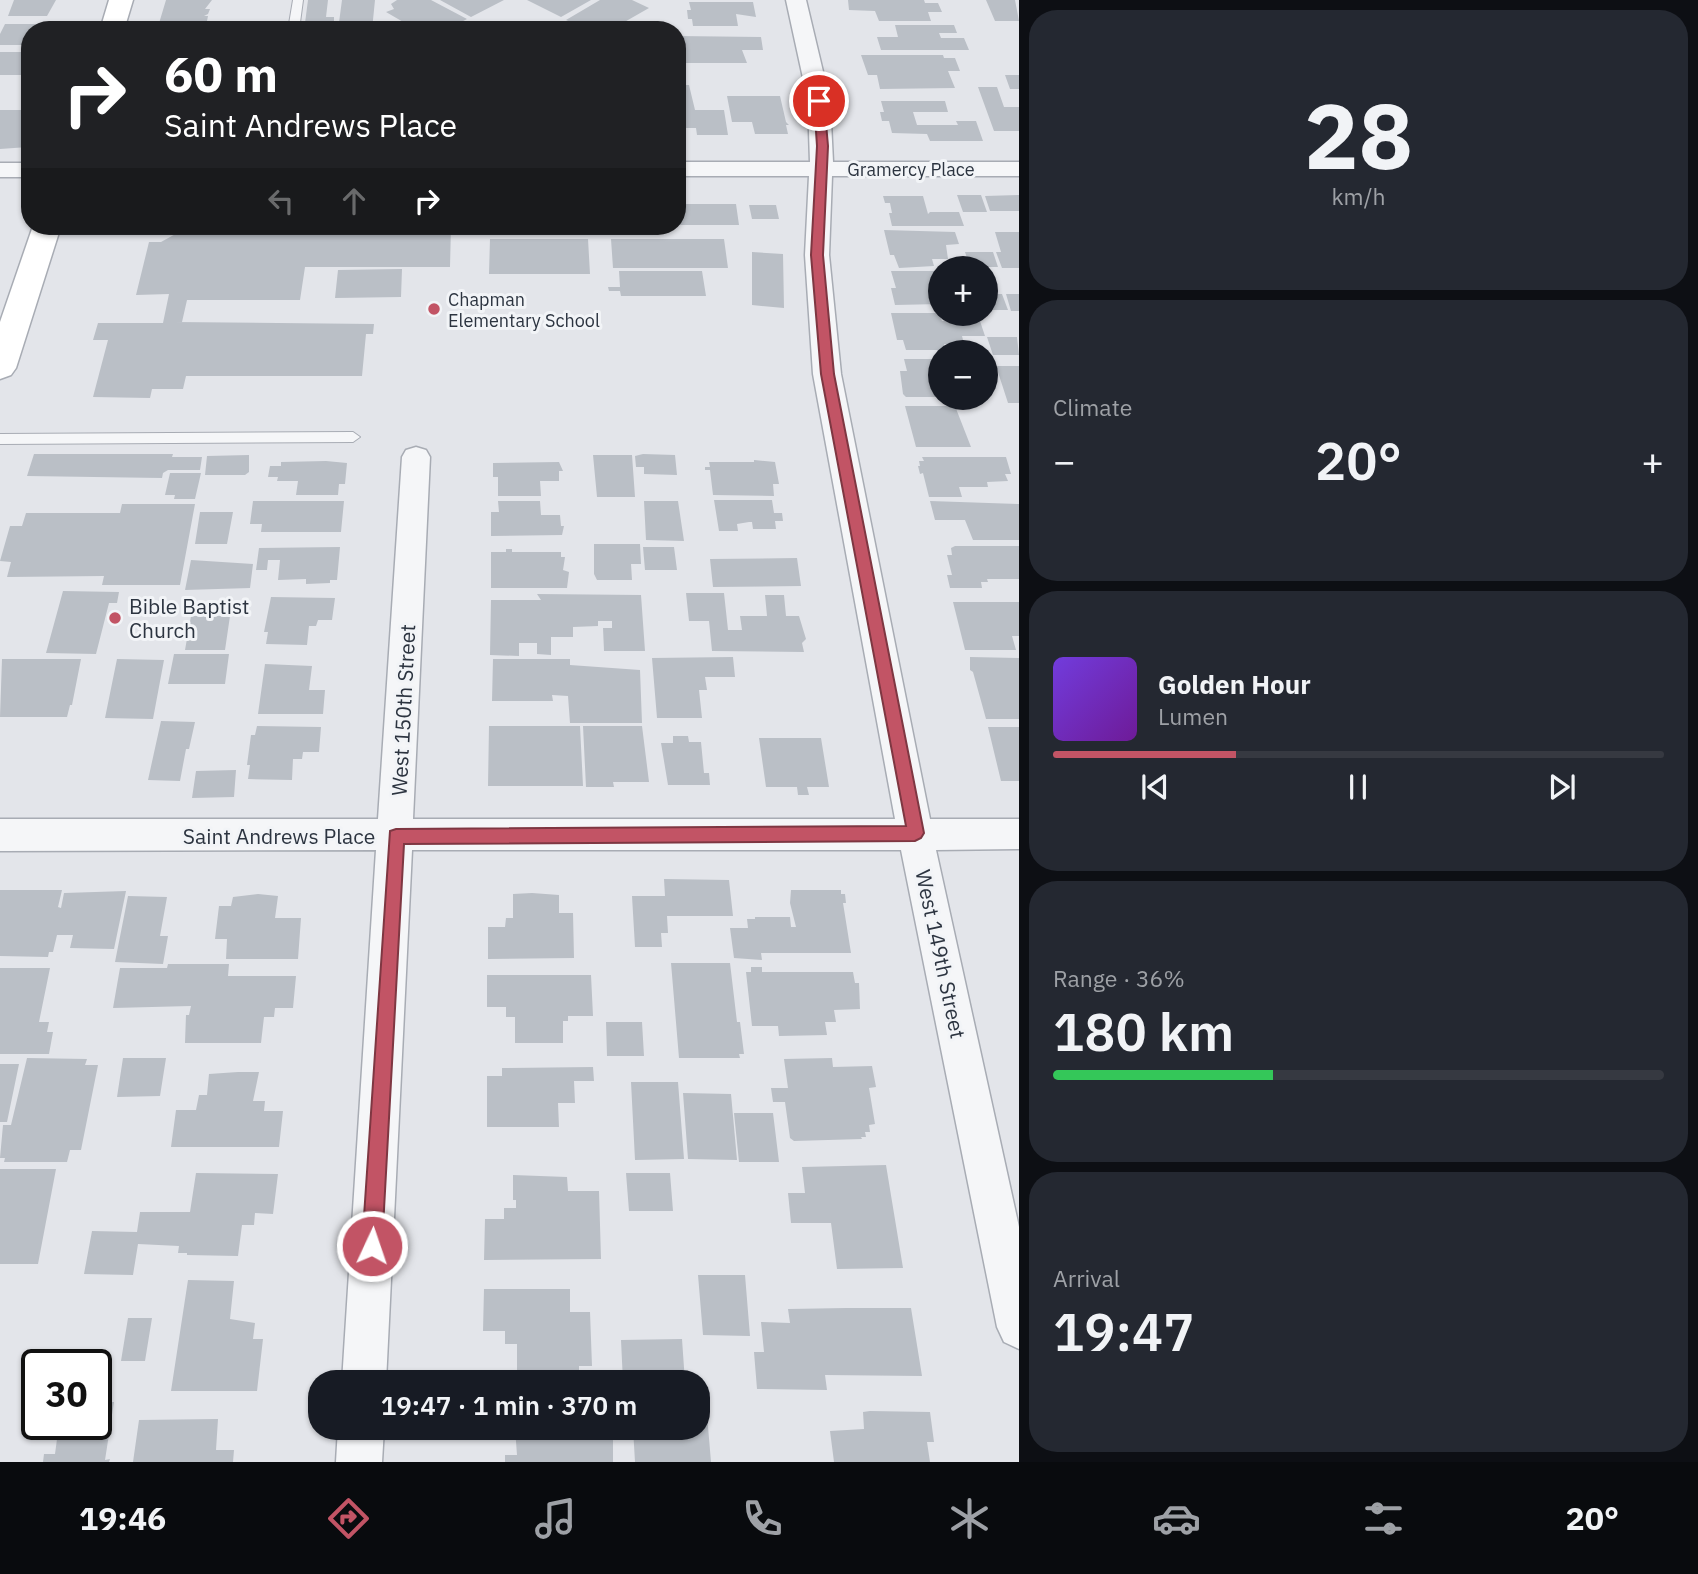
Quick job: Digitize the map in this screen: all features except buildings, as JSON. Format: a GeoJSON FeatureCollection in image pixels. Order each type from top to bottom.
{"type":"FeatureCollection","features":[{"type":"Feature","properties":{"kind":"main road"},"geometry":{"type":"LineString","coordinates":[[115,21],[121,0]]}},
{"type":"Feature","properties":{"kind":"main road"},"geometry":{"type":"LineString","coordinates":[[0,368],[44,235]]}},
{"type":"Feature","properties":{"kind":"street","name":"West 149th Street"},"geometry":{"type":"LineString","coordinates":[[796,0],[819,101],[822,146],[817,255],[827,374],[915,833],[1019,1327]]}},
{"type":"Feature","properties":{"kind":"street","name":"Gramercy Place"},"geometry":{"type":"LineString","coordinates":[[686,169],[1019,169]]}},
{"type":"Feature","properties":{"kind":"street"},"geometry":{"type":"LineString","coordinates":[[0,170],[21,170]]}},
{"type":"Feature","properties":{"kind":"street","name":"West 150th Street"},"geometry":{"type":"LineString","coordinates":[[365,1370],[416,457]]}},
{"type":"Feature","properties":{"kind":"street","name":"Saint Andrews Place"},"geometry":{"type":"LineString","coordinates":[[0,835],[1019,834]]}},
{"type":"Feature","properties":{"kind":"street"},"geometry":{"type":"LineString","coordinates":[[359,1462],[360,1440]]}},
{"type":"Feature","properties":{"kind":"lane"},"geometry":{"type":"LineString","coordinates":[[294,21],[298,0]]}},
{"type":"Feature","properties":{"kind":"lane"},"geometry":{"type":"LineString","coordinates":[[0,439],[353,437]]}},
{"type":"Feature","properties":{"kind":"place","name":"Chapman Elementary School"},"geometry":{"type":"Point","coordinates":[434,309]}},
{"type":"Feature","properties":{"kind":"place","name":"Bible Baptist Church"},"geometry":{"type":"Point","coordinates":[115,618]}},
{"type":"Feature","properties":{"kind":"route"},"geometry":{"type":"LineString","coordinates":[[372,1246],[396,836],[915,833],[827,374],[817,255],[822,146],[819,101]]}}]}
